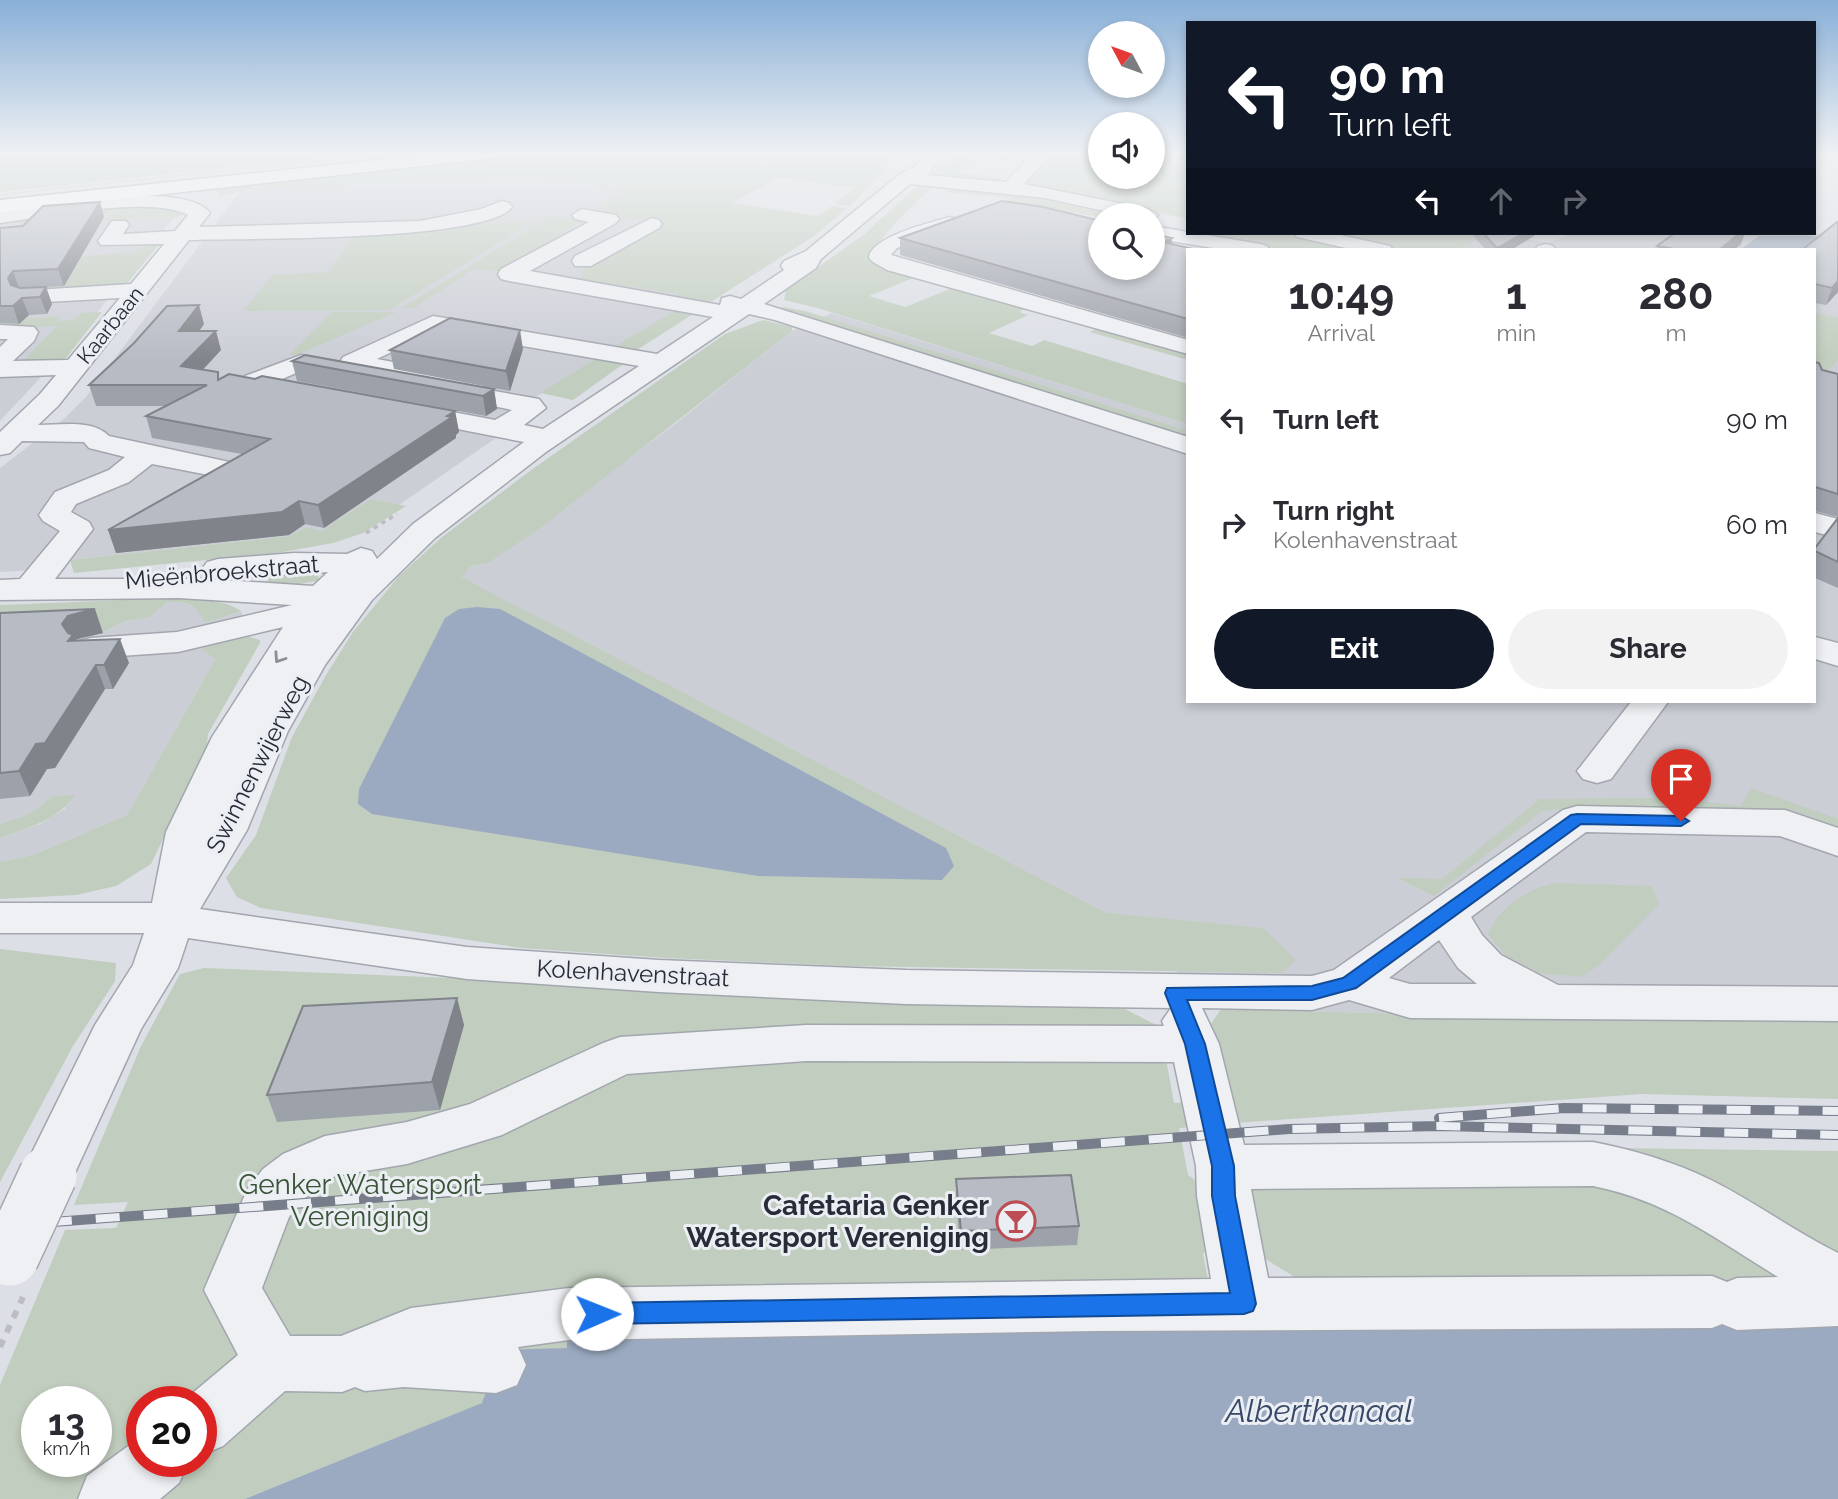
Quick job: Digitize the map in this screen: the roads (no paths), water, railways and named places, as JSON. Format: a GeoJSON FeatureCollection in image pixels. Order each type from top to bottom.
{"type":"FeatureCollection","features":[{"type":"Feature","properties":{"kind":"street","name":"Kaarbaan"},"geometry":{"type":"LineString","coordinates":[[9,435],[50,400],[193,223]]}},
{"type":"Feature","properties":{"kind":"street"},"geometry":{"type":"LineString","coordinates":[[119,225],[108,241],[420,227],[441,223]]}},
{"type":"Feature","properties":{"kind":"street"},"geometry":{"type":"LineString","coordinates":[[602,223],[509,274],[544,282],[794,320],[1186,445]]}},
{"type":"Feature","properties":{"kind":"street","name":"Swinnenwijerweg"},"geometry":{"type":"LineString","coordinates":[[5,1268],[119,1026],[155,968],[171,920],[226,830],[269,731],[308,664],[346,590],[542,442],[728,309],[808,263],[848,223]]}},
{"type":"Feature","properties":{"kind":"street"},"geometry":{"type":"LineString","coordinates":[[890,244],[894,231],[902,223]]}},
{"type":"Feature","properties":{"kind":"street"},"geometry":{"type":"LineString","coordinates":[[950,223],[890,244],[880,252],[880,258],[895,265],[1186,346]]}},
{"type":"Feature","properties":{"kind":"street"},"geometry":{"type":"LineString","coordinates":[[544,282],[653,224]]}},
{"type":"Feature","properties":{"kind":"street"},"geometry":{"type":"LineString","coordinates":[[1165,234],[1248,248]]}},
{"type":"Feature","properties":{"kind":"street"},"geometry":{"type":"LineString","coordinates":[[1313,235],[1373,248]]}},
{"type":"Feature","properties":{"kind":"street"},"geometry":{"type":"LineString","coordinates":[[27,296],[139,290]]}},
{"type":"Feature","properties":{"kind":"street"},"geometry":{"type":"LineString","coordinates":[[592,408],[352,362],[433,323],[650,366]]}},
{"type":"Feature","properties":{"kind":"street"},"geometry":{"type":"LineString","coordinates":[[0,332],[26,332],[26,336],[0,360]]}},
{"type":"Feature","properties":{"kind":"street"},"geometry":{"type":"LineString","coordinates":[[313,394],[254,381],[301,362],[530,405],[533,408],[499,429]]}},
{"type":"Feature","properties":{"kind":"street"},"geometry":{"type":"LineString","coordinates":[[0,369],[76,367]]}},
{"type":"Feature","properties":{"kind":"street"},"geometry":{"type":"LineString","coordinates":[[380,407],[499,429],[542,442]]}},
{"type":"Feature","properties":{"kind":"street"},"geometry":{"type":"LineString","coordinates":[[9,435],[92,434],[99,442],[224,469]]}},
{"type":"Feature","properties":{"kind":"street"},"geometry":{"type":"LineString","coordinates":[[30,589],[78,529],[54,515],[65,498],[119,476],[146,454]]}},
{"type":"Feature","properties":{"kind":"street"},"geometry":{"type":"LineString","coordinates":[[1816,522],[1838,529]]}},
{"type":"Feature","properties":{"kind":"street","name":"Mieënbroekstraat"},"geometry":{"type":"LineString","coordinates":[[30,589],[269,564],[346,590]]}},
{"type":"Feature","properties":{"kind":"street","name":"Mieënbroekstraat"},"geometry":{"type":"LineString","coordinates":[[30,589],[346,590]]}},
{"type":"Feature","properties":{"kind":"street"},"geometry":{"type":"LineString","coordinates":[[91,648],[178,642],[346,590]]}},
{"type":"Feature","properties":{"kind":"street"},"geometry":{"type":"LineString","coordinates":[[1816,647],[1838,655]]}},
{"type":"Feature","properties":{"kind":"street"},"geometry":{"type":"LineString","coordinates":[[1597,771],[1649,703]]}},
{"type":"Feature","properties":{"kind":"street"},"geometry":{"type":"LineString","coordinates":[[1349,983],[1577,819],[1784,823],[1838,843]]}},
{"type":"Feature","properties":{"kind":"street"},"geometry":{"type":"LineString","coordinates":[[1447,913],[1463,946],[1489,972],[1553,1002]]}},
{"type":"Feature","properties":{"kind":"street","name":"Kolenhavenstraat"},"geometry":{"type":"LineString","coordinates":[[0,918],[135,917],[171,920],[467,963],[659,976],[892,987],[1174,993],[1312,993],[1349,983]]}},
{"type":"Feature","properties":{"kind":"street"},"geometry":{"type":"LineString","coordinates":[[1349,983],[1410,1001],[1838,1004]]}},
{"type":"Feature","properties":{"kind":"street"},"geometry":{"type":"LineString","coordinates":[[1174,993],[1195,1044],[1223,1166],[1223,1196],[1244,1304]]}},
{"type":"Feature","properties":{"kind":"street"},"geometry":{"type":"LineString","coordinates":[[273,1363],[233,1290],[266,1206],[282,1185],[302,1169],[325,1157],[407,1143],[484,1121],[620,1056],[806,1044],[1195,1044]]}},
{"type":"Feature","properties":{"kind":"street"},"geometry":{"type":"LineString","coordinates":[[1223,1166],[1270,1168],[1593,1164],[1620,1167],[1671,1184],[1698,1197],[1838,1281]]}},
{"type":"Feature","properties":{"kind":"street"},"geometry":{"type":"LineString","coordinates":[[342,1364],[411,1335],[569,1314],[1244,1304],[1725,1303],[1838,1300]]}},
{"type":"Feature","properties":{"kind":"street"},"geometry":{"type":"LineString","coordinates":[[217,1411],[273,1363],[342,1364],[404,1360],[496,1365]]}},
{"type":"Feature","properties":{"kind":"street"},"geometry":{"type":"LineString","coordinates":[[110,1499],[137,1477]]}},
{"type":"Feature","properties":{"kind":"water"},"geometry":{"type":"Polygon","coordinates":[[[1759,236],[1824,236],[1810,248],[1743,248],[1759,236]]]}},
{"type":"Feature","properties":{"kind":"water"},"geometry":{"type":"Polygon","coordinates":[[[459,609],[500,609],[946,848],[954,866],[942,880],[758,876],[372,814],[358,804],[359,789],[445,618],[459,609]]]}},
{"type":"Feature","properties":{"kind":"water","name":"Albertkanaal"},"geometry":{"type":"Polygon","coordinates":[[[1838,1321],[1838,1499],[245,1499],[482,1403],[501,1350],[567,1348],[567,1332],[1838,1321]]]}},
{"type":"Feature","properties":{"kind":"railway"},"geometry":{"type":"LineString","coordinates":[[1439,1118],[1564,1108],[1838,1111]]}},
{"type":"Feature","properties":{"kind":"railway"},"geometry":{"type":"LineString","coordinates":[[0,1226],[1289,1129],[1441,1126],[1838,1135]]}},
{"type":"Feature","properties":{"kind":"place","name":"Cafetaria Genker Watersport Vereniging"},"geometry":{"type":"Point","coordinates":[1016,1221]}},
{"type":"Feature","properties":{"kind":"park label","name":"Genker Watersport Vereniging"},"geometry":{"type":"Point","coordinates":[360,1200]}}]}
